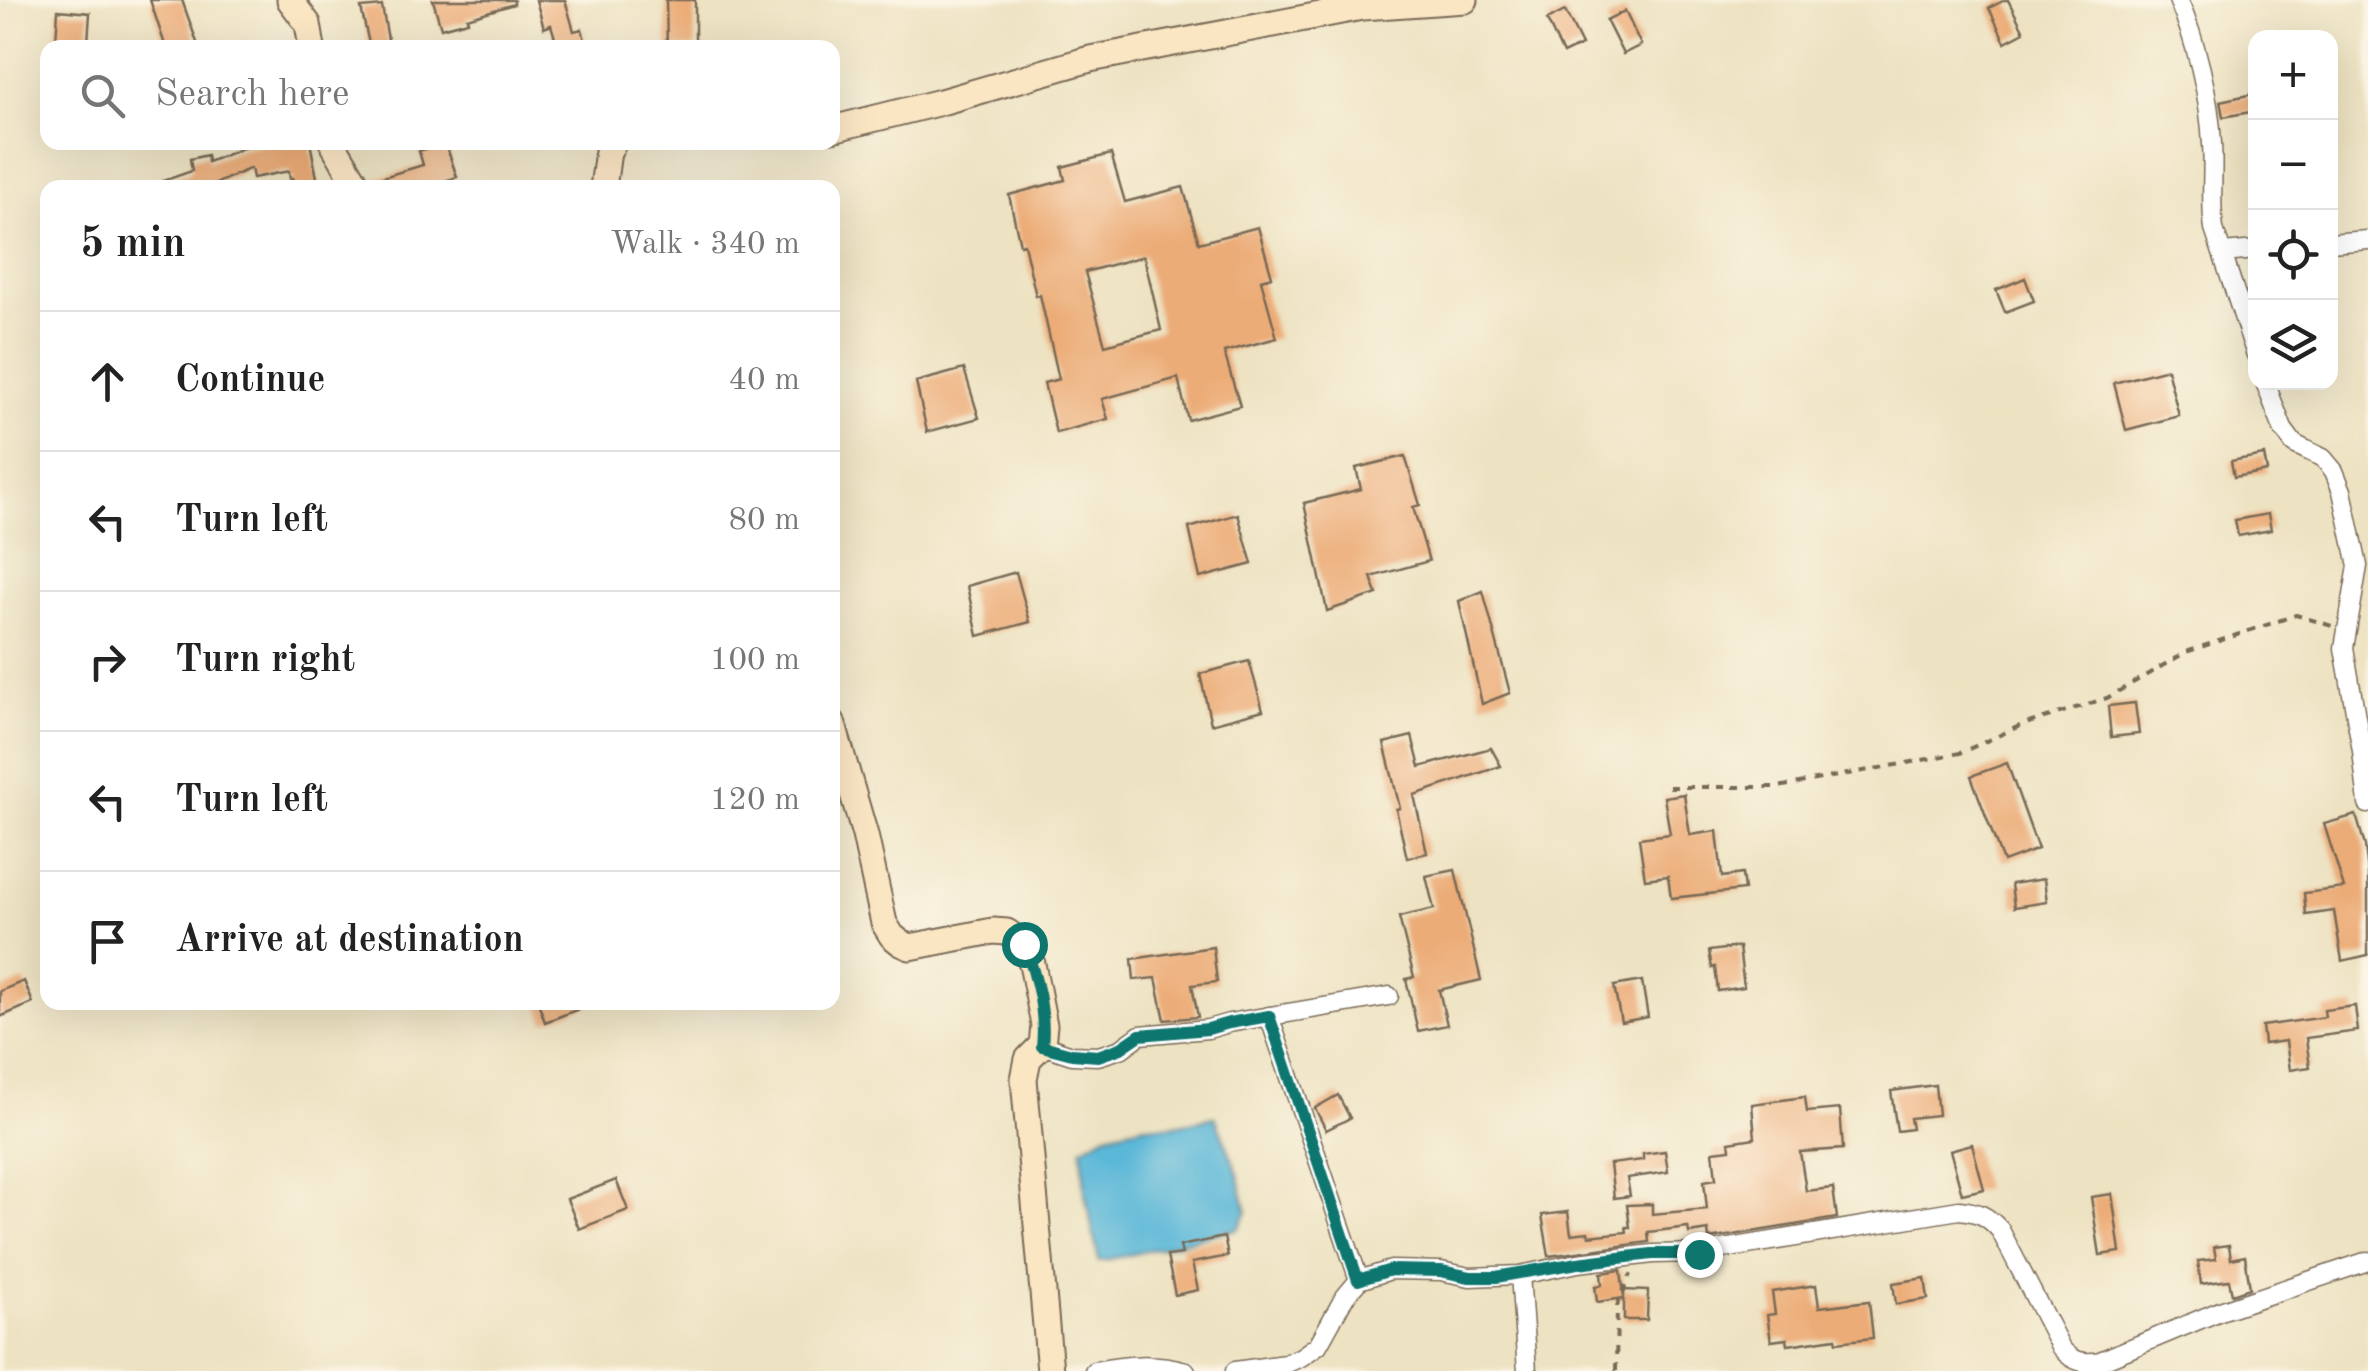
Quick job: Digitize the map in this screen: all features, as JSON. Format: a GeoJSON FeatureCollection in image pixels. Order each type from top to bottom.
{"type":"FeatureCollection","features":[{"type":"Feature","properties":{"kind":"street"},"geometry":{"type":"LineString","coordinates":[[290,0],[308,24],[311,40]]}},
{"type":"Feature","properties":{"kind":"street"},"geometry":{"type":"LineString","coordinates":[[840,126],[1090,59],[1362,7],[1465,0]]}},
{"type":"Feature","properties":{"kind":"street"},"geometry":{"type":"LineString","coordinates":[[2178,0],[2194,44],[2212,139],[2212,213],[2248,331]]}},
{"type":"Feature","properties":{"kind":"street"},"geometry":{"type":"LineString","coordinates":[[337,150],[354,180]]}},
{"type":"Feature","properties":{"kind":"street"},"geometry":{"type":"LineString","coordinates":[[604,180],[609,150]]}},
{"type":"Feature","properties":{"kind":"street"},"geometry":{"type":"LineString","coordinates":[[2338,243],[2368,240]]}},
{"type":"Feature","properties":{"kind":"street"},"geometry":{"type":"LineString","coordinates":[[2223,254],[2248,251]]}},
{"type":"Feature","properties":{"kind":"street"},"geometry":{"type":"LineString","coordinates":[[2268,390],[2282,429],[2294,444],[2324,458],[2342,490],[2358,566],[2344,648],[2368,804]]}},
{"type":"Feature","properties":{"kind":"street"},"geometry":{"type":"LineString","coordinates":[[840,750],[884,922],[892,936],[910,946],[980,932],[1007,932],[1024,944],[1044,1025],[1042,1046],[1028,1059],[1024,1079],[1050,1371]]}},
{"type":"Feature","properties":{"kind":"street"},"geometry":{"type":"LineString","coordinates":[[1042,1046],[1098,1056],[1121,1048],[1140,1035],[1208,1029],[1389,996]]}},
{"type":"Feature","properties":{"kind":"street"},"geometry":{"type":"LineString","coordinates":[[1269,1016],[1358,1280]]}},
{"type":"Feature","properties":{"kind":"street"},"geometry":{"type":"LineString","coordinates":[[1235,1371],[1285,1364],[1301,1357],[1318,1345],[1358,1280],[1391,1270],[1441,1271],[1470,1277],[1520,1275],[1652,1254],[1699,1254],[1959,1210],[1978,1212],[2000,1230],[2061,1348],[2072,1360],[2082,1363],[2100,1360],[2220,1311],[2368,1261]]}},
{"type":"Feature","properties":{"kind":"street"},"geometry":{"type":"LineString","coordinates":[[1520,1275],[1527,1371]]}},
{"type":"Feature","properties":{"kind":"street"},"geometry":{"type":"LineString","coordinates":[[1094,1371],[1159,1365],[1186,1371]]}},
{"type":"Feature","properties":{"kind":"path"},"geometry":{"type":"LineString","coordinates":[[1669,787],[1778,786],[1960,754],[2022,725],[2108,698],[2186,652],[2296,615],[2346,630]]}},
{"type":"Feature","properties":{"kind":"path"},"geometry":{"type":"LineString","coordinates":[[1616,1371],[1620,1295],[1629,1277],[1652,1254]]}},
{"type":"Feature","properties":{"kind":"water"},"geometry":{"type":"Polygon","coordinates":[[[1215,1117],[1237,1171],[1247,1212],[1238,1229],[1099,1261],[1085,1193],[1082,1148],[1107,1134],[1215,1117]]]}},
{"type":"Feature","properties":{"kind":"building"},"geometry":{"type":"Polygon","coordinates":[[[150,0],[182,0],[196,40],[163,40],[150,0]]]}},
{"type":"Feature","properties":{"kind":"building"},"geometry":{"type":"Polygon","coordinates":[[[433,0],[514,0],[514,4],[441,28],[433,0]]]}},
{"type":"Feature","properties":{"kind":"building"},"geometry":{"type":"Polygon","coordinates":[[[536,0],[565,0],[574,31],[582,29],[585,40],[556,40],[551,25],[544,28],[536,0]]]}},
{"type":"Feature","properties":{"kind":"building"},"geometry":{"type":"Polygon","coordinates":[[[666,0],[695,0],[695,40],[667,40],[666,0]]]}},
{"type":"Feature","properties":{"kind":"building"},"geometry":{"type":"Polygon","coordinates":[[[2005,0],[2024,32],[2005,42],[1989,8],[2005,0]]]}},
{"type":"Feature","properties":{"kind":"building"},"geometry":{"type":"Polygon","coordinates":[[[382,6],[388,40],[368,40],[361,8],[382,6]]]}},
{"type":"Feature","properties":{"kind":"building"},"geometry":{"type":"Polygon","coordinates":[[[58,10],[90,13],[88,40],[56,40],[58,10]]]}},
{"type":"Feature","properties":{"kind":"building"},"geometry":{"type":"Polygon","coordinates":[[[1565,11],[1582,45],[1563,54],[1547,20],[1565,11]]]}},
{"type":"Feature","properties":{"kind":"building"},"geometry":{"type":"Polygon","coordinates":[[[1625,11],[1641,45],[1623,54],[1606,20],[1625,11]]]}},
{"type":"Feature","properties":{"kind":"building"},"geometry":{"type":"Polygon","coordinates":[[[2248,95],[2248,112],[2223,117],[2220,101],[2248,95]]]}},
{"type":"Feature","properties":{"kind":"building"},"geometry":{"type":"Polygon","coordinates":[[[238,150],[312,150],[317,180],[293,180],[289,171],[253,178],[251,168],[224,180],[166,180],[192,171],[190,159],[207,155],[208,162],[238,150]]]}},
{"type":"Feature","properties":{"kind":"building"},"geometry":{"type":"Polygon","coordinates":[[[448,150],[457,177],[373,180],[423,165],[419,151],[448,150]]]}},
{"type":"Feature","properties":{"kind":"building"},"geometry":{"type":"Polygon","coordinates":[[[1111,154],[1125,202],[1183,187],[1199,243],[1258,227],[1272,277],[1261,280],[1277,338],[1224,352],[1240,406],[1188,420],[1178,378],[1102,399],[1108,419],[1056,433],[1044,383],[1059,379],[1040,295],[1036,296],[1024,244],[1020,245],[1009,195],[1065,180],[1062,167],[1111,154]],[[1144,256],[1085,272],[1105,345],[1161,330],[1144,256]]]}},
{"type":"Feature","properties":{"kind":"building"},"geometry":{"type":"Polygon","coordinates":[[[2025,278],[2034,301],[2005,312],[1996,290],[2025,278]]]}},
{"type":"Feature","properties":{"kind":"building"},"geometry":{"type":"Polygon","coordinates":[[[964,369],[979,418],[927,432],[916,382],[964,369]]]}},
{"type":"Feature","properties":{"kind":"building"},"geometry":{"type":"Polygon","coordinates":[[[2167,369],[2179,416],[2126,430],[2114,383],[2167,369]]]}},
{"type":"Feature","properties":{"kind":"building"},"geometry":{"type":"Polygon","coordinates":[[[2264,455],[2267,471],[2234,477],[2231,461],[2264,455]]]}},
{"type":"Feature","properties":{"kind":"building"},"geometry":{"type":"Polygon","coordinates":[[[1405,456],[1420,505],[1413,507],[1429,561],[1371,577],[1377,594],[1327,611],[1304,503],[1361,489],[1356,468],[1405,456]]]}},
{"type":"Feature","properties":{"kind":"building"},"geometry":{"type":"Polygon","coordinates":[[[1238,514],[1252,564],[1200,578],[1189,528],[1238,514]]]}},
{"type":"Feature","properties":{"kind":"building"},"geometry":{"type":"Polygon","coordinates":[[[2268,514],[2271,530],[2238,536],[2235,520],[2268,514]]]}},
{"type":"Feature","properties":{"kind":"building"},"geometry":{"type":"Polygon","coordinates":[[[1016,572],[1030,622],[978,636],[967,586],[1016,572]]]}},
{"type":"Feature","properties":{"kind":"building"},"geometry":{"type":"Polygon","coordinates":[[[1483,591],[1510,693],[1482,704],[1459,601],[1483,591]]]}},
{"type":"Feature","properties":{"kind":"building"},"geometry":{"type":"Polygon","coordinates":[[[1249,661],[1263,710],[1211,724],[1200,674],[1249,661]]]}},
{"type":"Feature","properties":{"kind":"building"},"geometry":{"type":"Polygon","coordinates":[[[2135,703],[2139,734],[2111,737],[2108,706],[2135,703]]]}},
{"type":"Feature","properties":{"kind":"building"},"geometry":{"type":"Polygon","coordinates":[[[1412,736],[1420,767],[1491,748],[1501,766],[1414,795],[1427,853],[1407,858],[1384,743],[1412,736]]]}},
{"type":"Feature","properties":{"kind":"building"},"geometry":{"type":"Polygon","coordinates":[[[2007,763],[2038,849],[2003,862],[1971,776],[2007,763]]]}},
{"type":"Feature","properties":{"kind":"building"},"geometry":{"type":"Polygon","coordinates":[[[1684,794],[1690,835],[1717,831],[1722,877],[1742,874],[1744,890],[1671,898],[1668,876],[1645,879],[1639,838],[1670,834],[1664,797],[1684,794]]]}},
{"type":"Feature","properties":{"kind":"building"},"geometry":{"type":"Polygon","coordinates":[[[2356,815],[2368,873],[2368,955],[2342,961],[2334,911],[2306,915],[2304,893],[2344,888],[2324,824],[2356,815]]]}},
{"type":"Feature","properties":{"kind":"building"},"geometry":{"type":"Polygon","coordinates":[[[1455,870],[1481,980],[1439,990],[1447,1025],[1418,1031],[1406,979],[1414,977],[1399,917],[1434,909],[1426,876],[1455,870]]]}},
{"type":"Feature","properties":{"kind":"building"},"geometry":{"type":"Polygon","coordinates":[[[2044,879],[2047,902],[2014,907],[2011,884],[2044,879]]]}},
{"type":"Feature","properties":{"kind":"building"},"geometry":{"type":"Polygon","coordinates":[[[1213,947],[1217,982],[1192,985],[1198,1017],[1165,1020],[1156,978],[1134,980],[1132,959],[1213,947]]]}},
{"type":"Feature","properties":{"kind":"building"},"geometry":{"type":"Polygon","coordinates":[[[1739,947],[1744,987],[1718,991],[1709,951],[1739,947]]]}},
{"type":"Feature","properties":{"kind":"building"},"geometry":{"type":"Polygon","coordinates":[[[24,981],[33,1003],[0,1017],[0,991],[24,981]]]}},
{"type":"Feature","properties":{"kind":"building"},"geometry":{"type":"Polygon","coordinates":[[[1642,981],[1648,1017],[1621,1022],[1614,986],[1642,981]]]}},
{"type":"Feature","properties":{"kind":"building"},"geometry":{"type":"Polygon","coordinates":[[[2355,1006],[2358,1031],[2306,1038],[2310,1067],[2290,1070],[2286,1041],[2264,1044],[2262,1026],[2325,1017],[2324,1010],[2355,1006]]]}},
{"type":"Feature","properties":{"kind":"building"},"geometry":{"type":"Polygon","coordinates":[[[541,1010],[576,1010],[545,1022],[541,1010]]]}},
{"type":"Feature","properties":{"kind":"building"},"geometry":{"type":"Polygon","coordinates":[[[1935,1085],[1938,1115],[1910,1118],[1912,1129],[1897,1131],[1891,1091],[1935,1085]]]}},
{"type":"Feature","properties":{"kind":"building"},"geometry":{"type":"Polygon","coordinates":[[[1338,1095],[1350,1118],[1326,1130],[1315,1108],[1338,1095]]]}},
{"type":"Feature","properties":{"kind":"building"},"geometry":{"type":"Polygon","coordinates":[[[1805,1097],[1807,1112],[1840,1109],[1843,1149],[1800,1152],[1806,1191],[1833,1188],[1837,1218],[1709,1239],[1708,1230],[1689,1233],[1688,1227],[1648,1232],[1649,1242],[1549,1256],[1542,1215],[1568,1212],[1571,1234],[1588,1232],[1589,1236],[1627,1232],[1627,1205],[1652,1204],[1652,1214],[1707,1209],[1704,1181],[1716,1179],[1713,1151],[1730,1149],[1729,1142],[1755,1138],[1752,1104],[1805,1097]]]}},
{"type":"Feature","properties":{"kind":"building"},"geometry":{"type":"Polygon","coordinates":[[[1972,1144],[1984,1189],[1962,1194],[1950,1150],[1972,1144]]]}},
{"type":"Feature","properties":{"kind":"building"},"geometry":{"type":"Polygon","coordinates":[[[1665,1151],[1668,1172],[1627,1178],[1630,1196],[1614,1198],[1610,1164],[1643,1160],[1643,1154],[1665,1151]]]}},
{"type":"Feature","properties":{"kind":"building"},"geometry":{"type":"Polygon","coordinates":[[[616,1180],[628,1210],[579,1229],[567,1199],[616,1180]]]}},
{"type":"Feature","properties":{"kind":"building"},"geometry":{"type":"Polygon","coordinates":[[[2112,1194],[2120,1252],[2100,1255],[2091,1197],[2112,1194]]]}},
{"type":"Feature","properties":{"kind":"building"},"geometry":{"type":"Polygon","coordinates":[[[1224,1237],[1228,1256],[1192,1263],[1198,1290],[1175,1295],[1167,1256],[1182,1254],[1180,1246],[1224,1237]]]}},
{"type":"Feature","properties":{"kind":"building"},"geometry":{"type":"Polygon","coordinates":[[[2229,1245],[2231,1259],[2245,1256],[2250,1288],[2232,1294],[2229,1280],[2201,1284],[2198,1261],[2216,1259],[2214,1247],[2229,1245]]]}},
{"type":"Feature","properties":{"kind":"building"},"geometry":{"type":"Polygon","coordinates":[[[1621,1270],[1624,1297],[1624,1290],[1648,1291],[1647,1320],[1624,1320],[1624,1298],[1597,1302],[1595,1286],[1602,1285],[1601,1273],[1621,1270]]]}},
{"type":"Feature","properties":{"kind":"building"},"geometry":{"type":"Polygon","coordinates":[[[1925,1278],[1928,1299],[1896,1304],[1893,1283],[1925,1278]]]}},
{"type":"Feature","properties":{"kind":"building"},"geometry":{"type":"Polygon","coordinates":[[[1816,1285],[1819,1307],[1869,1301],[1873,1338],[1837,1342],[1836,1338],[1788,1345],[1787,1339],[1771,1341],[1767,1315],[1775,1314],[1772,1292],[1816,1285]]]}},
{"type":"Feature","properties":{"kind":"route"},"geometry":{"type":"LineString","coordinates":[[1024,944],[1044,1025],[1042,1046],[1049,1050],[1098,1056],[1121,1048],[1140,1035],[1208,1029],[1269,1016],[1358,1280],[1391,1270],[1496,1277],[1652,1254],[1699,1254]]}}]}
